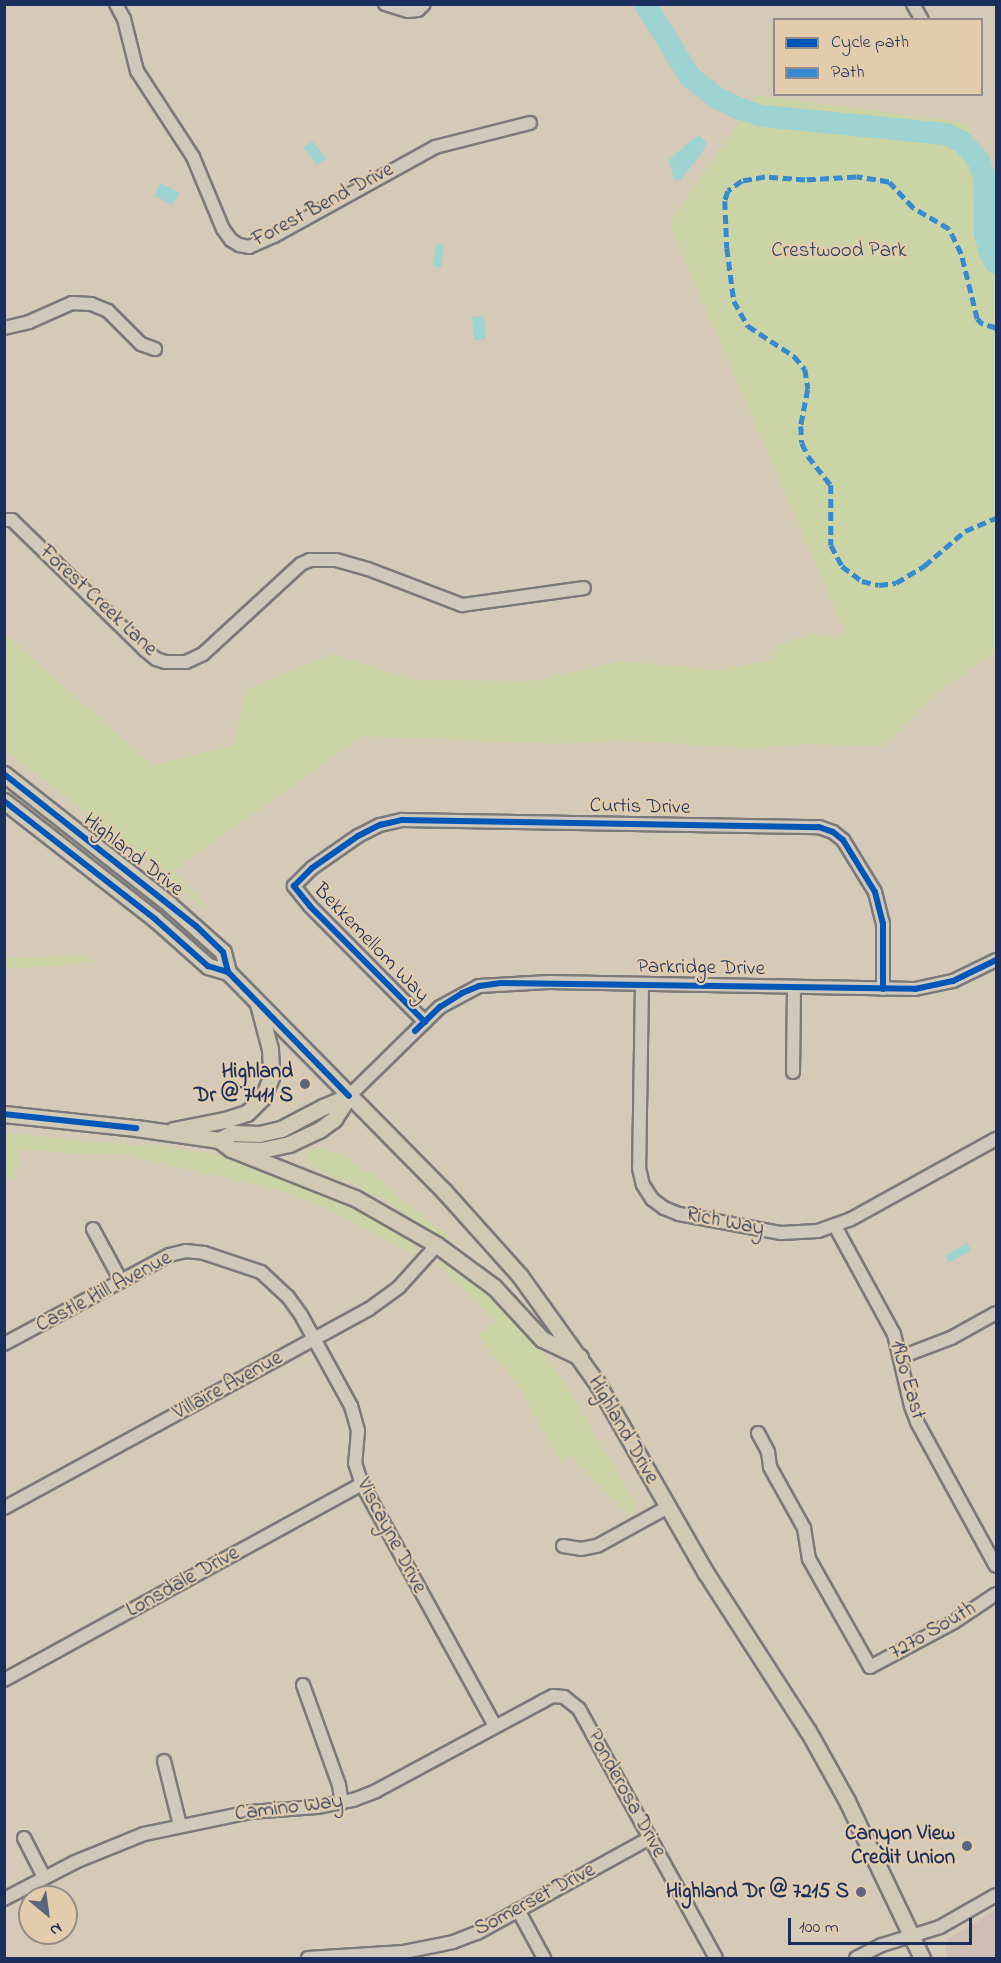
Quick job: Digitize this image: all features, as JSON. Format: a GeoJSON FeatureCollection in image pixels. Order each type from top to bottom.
{"type":"FeatureCollection","features":[{"type":"Feature","properties":{"kind":"main road","name":"Highland Drive"},"geometry":{"type":"LineString","coordinates":[[4,774],[196,926],[223,952],[228,972],[496,1247],[580,1357],[614,1411],[712,1583],[830,1768],[922,1959]]}},
{"type":"Feature","properties":{"kind":"main road","name":"Highland Drive"},"geometry":{"type":"LineString","coordinates":[[4,801],[155,919],[208,966],[228,972]]}},
{"type":"Feature","properties":{"kind":"main road"},"geometry":{"type":"LineString","coordinates":[[162,1132],[225,1120],[247,1113],[263,1097],[271,1077],[270,1049],[258,1004]]}},
{"type":"Feature","properties":{"kind":"main road"},"geometry":{"type":"LineString","coordinates":[[225,1144],[232,1133],[260,1134],[281,1130],[349,1096]]}},
{"type":"Feature","properties":{"kind":"main road"},"geometry":{"type":"LineString","coordinates":[[4,1114],[162,1132],[225,1144],[355,1198],[437,1245],[494,1287],[542,1339],[580,1357]]}},
{"type":"Feature","properties":{"kind":"street","name":"Forest Bend Drive"},"geometry":{"type":"LineString","coordinates":[[116,4],[124,19],[137,71],[193,157],[223,229],[231,240],[239,245],[249,247],[273,236],[435,147],[530,123]]}},
{"type":"Feature","properties":{"kind":"street"},"geometry":{"type":"LineString","coordinates":[[385,4],[408,11],[418,10],[424,4]]}},
{"type":"Feature","properties":{"kind":"street"},"geometry":{"type":"LineString","coordinates":[[913,4],[921,18]]}},
{"type":"Feature","properties":{"kind":"street"},"geometry":{"type":"LineString","coordinates":[[4,328],[29,322],[72,303],[91,304],[108,311],[141,344],[154,349]]}},
{"type":"Feature","properties":{"kind":"street","name":"Forest Creek Lane"},"geometry":{"type":"LineString","coordinates":[[4,520],[12,520],[145,650],[156,659],[165,662],[186,662],[203,654],[301,564],[310,560],[336,560],[368,569],[462,605],[584,588]]}},
{"type":"Feature","properties":{"kind":"street","name":"Curtis Drive"},"geometry":{"type":"LineString","coordinates":[[294,886],[312,868],[358,836],[380,825],[402,820],[819,827],[833,832],[843,840],[875,892],[883,923],[883,989]]}},
{"type":"Feature","properties":{"kind":"street","name":"Bekkemellom Way"},"geometry":{"type":"LineString","coordinates":[[294,886],[310,906],[424,1022]]}},
{"type":"Feature","properties":{"kind":"street","name":"Parkridge Drive"},"geometry":{"type":"LineString","coordinates":[[349,1096],[424,1022],[454,998],[479,986],[549,982],[883,989],[936,986],[963,977],[996,960]]}},
{"type":"Feature","properties":{"kind":"street","name":"Rich Way"},"geometry":{"type":"LineString","coordinates":[[642,984],[639,1168],[643,1185],[652,1199],[679,1214],[780,1233],[800,1233],[835,1226],[996,1139]]}},
{"type":"Feature","properties":{"kind":"street"},"geometry":{"type":"LineString","coordinates":[[793,1072],[794,987]]}},
{"type":"Feature","properties":{"kind":"street","name":"1950 East"},"geometry":{"type":"LineString","coordinates":[[835,1226],[889,1322],[902,1357],[911,1406],[917,1422],[996,1566]]}},
{"type":"Feature","properties":{"kind":"street"},"geometry":{"type":"LineString","coordinates":[[93,1229],[121,1281]]}},
{"type":"Feature","properties":{"kind":"street","name":"Villaire Avenue"},"geometry":{"type":"LineString","coordinates":[[4,1508],[384,1300],[428,1259],[437,1245]]}},
{"type":"Feature","properties":{"kind":"street","name":"Castle Hill Avenue"},"geometry":{"type":"LineString","coordinates":[[4,1344],[169,1255],[186,1251],[204,1253],[261,1272],[274,1283],[301,1315],[314,1340]]}},
{"type":"Feature","properties":{"kind":"street"},"geometry":{"type":"LineString","coordinates":[[902,1357],[951,1338],[996,1313]]}},
{"type":"Feature","properties":{"kind":"street","name":"Viscayne Drive"},"geometry":{"type":"LineString","coordinates":[[314,1340],[356,1419],[358,1431],[355,1463],[362,1484],[495,1726]]}},
{"type":"Feature","properties":{"kind":"street","name":"7270 South"},"geometry":{"type":"LineString","coordinates":[[758,1433],[768,1452],[770,1467],[804,1528],[809,1558],[870,1667],[954,1622],[996,1594]]}},
{"type":"Feature","properties":{"kind":"street","name":"Lonsdale Drive"},"geometry":{"type":"LineString","coordinates":[[4,1680],[362,1484]]}},
{"type":"Feature","properties":{"kind":"street"},"geometry":{"type":"LineString","coordinates":[[563,1545],[581,1549],[597,1546],[668,1507]]}},
{"type":"Feature","properties":{"kind":"street"},"geometry":{"type":"LineString","coordinates":[[303,1685],[339,1785],[342,1803]]}},
{"type":"Feature","properties":{"kind":"street","name":"Camino Way"},"geometry":{"type":"LineString","coordinates":[[4,1899],[44,1877],[123,1843],[180,1825],[260,1810],[342,1803],[376,1791],[553,1696],[564,1697]]}},
{"type":"Feature","properties":{"kind":"street","name":"Ponderosa Drive"},"geometry":{"type":"LineString","coordinates":[[564,1697],[579,1709],[716,1959]]}},
{"type":"Feature","properties":{"kind":"street"},"geometry":{"type":"LineString","coordinates":[[164,1761],[180,1825]]}},
{"type":"Feature","properties":{"kind":"street"},"geometry":{"type":"LineString","coordinates":[[24,1838],[44,1877]]}},
{"type":"Feature","properties":{"kind":"street","name":"Somerset Drive"},"geometry":{"type":"LineString","coordinates":[[308,1959],[436,1946],[477,1933],[650,1838]]}},
{"type":"Feature","properties":{"kind":"street"},"geometry":{"type":"LineString","coordinates":[[856,1959],[882,1945],[940,1927],[996,1895]]}},
{"type":"Feature","properties":{"kind":"street"},"geometry":{"type":"LineString","coordinates":[[518,1910],[544,1959]]}},
{"type":"Feature","properties":{"kind":"shaded area"},"geometry":{"type":"Polygon","coordinates":[[[996,1910],[996,1958],[948,1958],[945,1948],[948,1939],[996,1910]]]}},
{"type":"Feature","properties":{"kind":"green space","name":"Crestwood Park"},"geometry":{"type":"Polygon","coordinates":[[[757,95],[966,123],[996,183],[991,248],[996,254],[996,651],[932,696],[884,746],[804,744],[752,749],[614,740],[561,744],[363,736],[172,871],[207,906],[202,907],[154,866],[5,750],[5,634],[152,765],[233,745],[247,689],[331,654],[417,680],[531,681],[621,661],[718,670],[769,660],[779,644],[811,634],[833,637],[846,634],[669,224],[757,95]]]}},
{"type":"Feature","properties":{"kind":"green space"},"geometry":{"type":"Polygon","coordinates":[[[88,955],[95,962],[15,969],[5,966],[5,958],[88,955]]]}},
{"type":"Feature","properties":{"kind":"green space"},"geometry":{"type":"Polygon","coordinates":[[[4,1133],[140,1146],[142,1143],[212,1154],[251,1163],[351,1201],[371,1217],[407,1236],[417,1251],[415,1256],[326,1208],[280,1191],[123,1154],[91,1155],[19,1149],[15,1179],[5,1176],[4,1133]]]}},
{"type":"Feature","properties":{"kind":"green space"},"geometry":{"type":"Polygon","coordinates":[[[316,1147],[346,1156],[364,1171],[379,1177],[400,1199],[448,1235],[450,1241],[445,1241],[383,1198],[368,1193],[352,1181],[339,1179],[312,1167],[306,1157],[307,1152],[316,1147]]]}},
{"type":"Feature","properties":{"kind":"green space"},"geometry":{"type":"Polygon","coordinates":[[[450,1262],[500,1303],[540,1348],[573,1397],[636,1504],[635,1511],[629,1515],[571,1456],[560,1462],[521,1390],[477,1334],[497,1323],[437,1264],[450,1262]]]}},
{"type":"Feature","properties":{"kind":"water"},"geometry":{"type":"Polygon","coordinates":[[[700,136],[706,142],[704,149],[681,180],[674,179],[669,160],[694,138],[700,136]]]}},
{"type":"Feature","properties":{"kind":"water"},"geometry":{"type":"Polygon","coordinates":[[[312,141],[326,158],[317,165],[303,148],[312,141]]]}},
{"type":"Feature","properties":{"kind":"water"},"geometry":{"type":"Polygon","coordinates":[[[161,183],[179,193],[173,205],[154,195],[161,183]]]}},
{"type":"Feature","properties":{"kind":"water"},"geometry":{"type":"Polygon","coordinates":[[[436,244],[444,245],[441,268],[433,267],[436,244]]]}},
{"type":"Feature","properties":{"kind":"water"},"geometry":{"type":"Polygon","coordinates":[[[484,316],[486,339],[474,340],[472,317],[484,316]]]}},
{"type":"Feature","properties":{"kind":"water"},"geometry":{"type":"Polygon","coordinates":[[[967,1243],[971,1250],[949,1262],[945,1256],[967,1243]]]}},
{"type":"Feature","properties":{"kind":"waterway"},"geometry":{"type":"LineString","coordinates":[[645,4],[690,77],[717,98],[738,108],[763,116],[946,134],[962,142],[979,161],[984,176],[985,234],[990,253],[996,263]]}},
{"type":"Feature","properties":{"kind":"marked path"},"geometry":{"type":"LineString","coordinates":[[996,328],[982,324],[977,319],[961,254],[949,229],[913,208],[889,182],[856,177],[805,180],[765,177],[742,181],[728,191],[725,201],[727,248],[734,301],[748,326],[794,356],[805,369],[808,389],[801,426],[802,443],[808,456],[831,485],[831,545],[842,566],[862,581],[879,585],[896,583],[924,566],[965,531],[996,518]]}},
{"type":"Feature","properties":{"kind":"cycle path"},"geometry":{"type":"LineString","coordinates":[[4,774],[196,926],[223,952],[228,972],[349,1096]]}},
{"type":"Feature","properties":{"kind":"cycle path"},"geometry":{"type":"LineString","coordinates":[[4,801],[155,919],[208,966],[228,972]]}},
{"type":"Feature","properties":{"kind":"cycle path"},"geometry":{"type":"LineString","coordinates":[[425,1022],[310,906],[294,886],[312,868],[358,836],[380,825],[402,820],[819,827],[833,832],[843,840],[875,892],[883,923],[883,989]]}},
{"type":"Feature","properties":{"kind":"cycle path"},"geometry":{"type":"LineString","coordinates":[[415,1031],[440,1007],[462,993],[479,986],[501,983],[915,989],[953,981],[996,960]]}},
{"type":"Feature","properties":{"kind":"cycle path"},"geometry":{"type":"LineString","coordinates":[[4,1114],[136,1128]]}},
{"type":"Feature","properties":{"kind":"place","name":"Highland Dr @ 7411 S"},"geometry":{"type":"Point","coordinates":[305,1084]}},
{"type":"Feature","properties":{"kind":"place","name":"Canyon View Credit Union"},"geometry":{"type":"Point","coordinates":[967,1846]}},
{"type":"Feature","properties":{"kind":"place","name":"Highland Dr @ 7215 S"},"geometry":{"type":"Point","coordinates":[861,1892]}}]}
